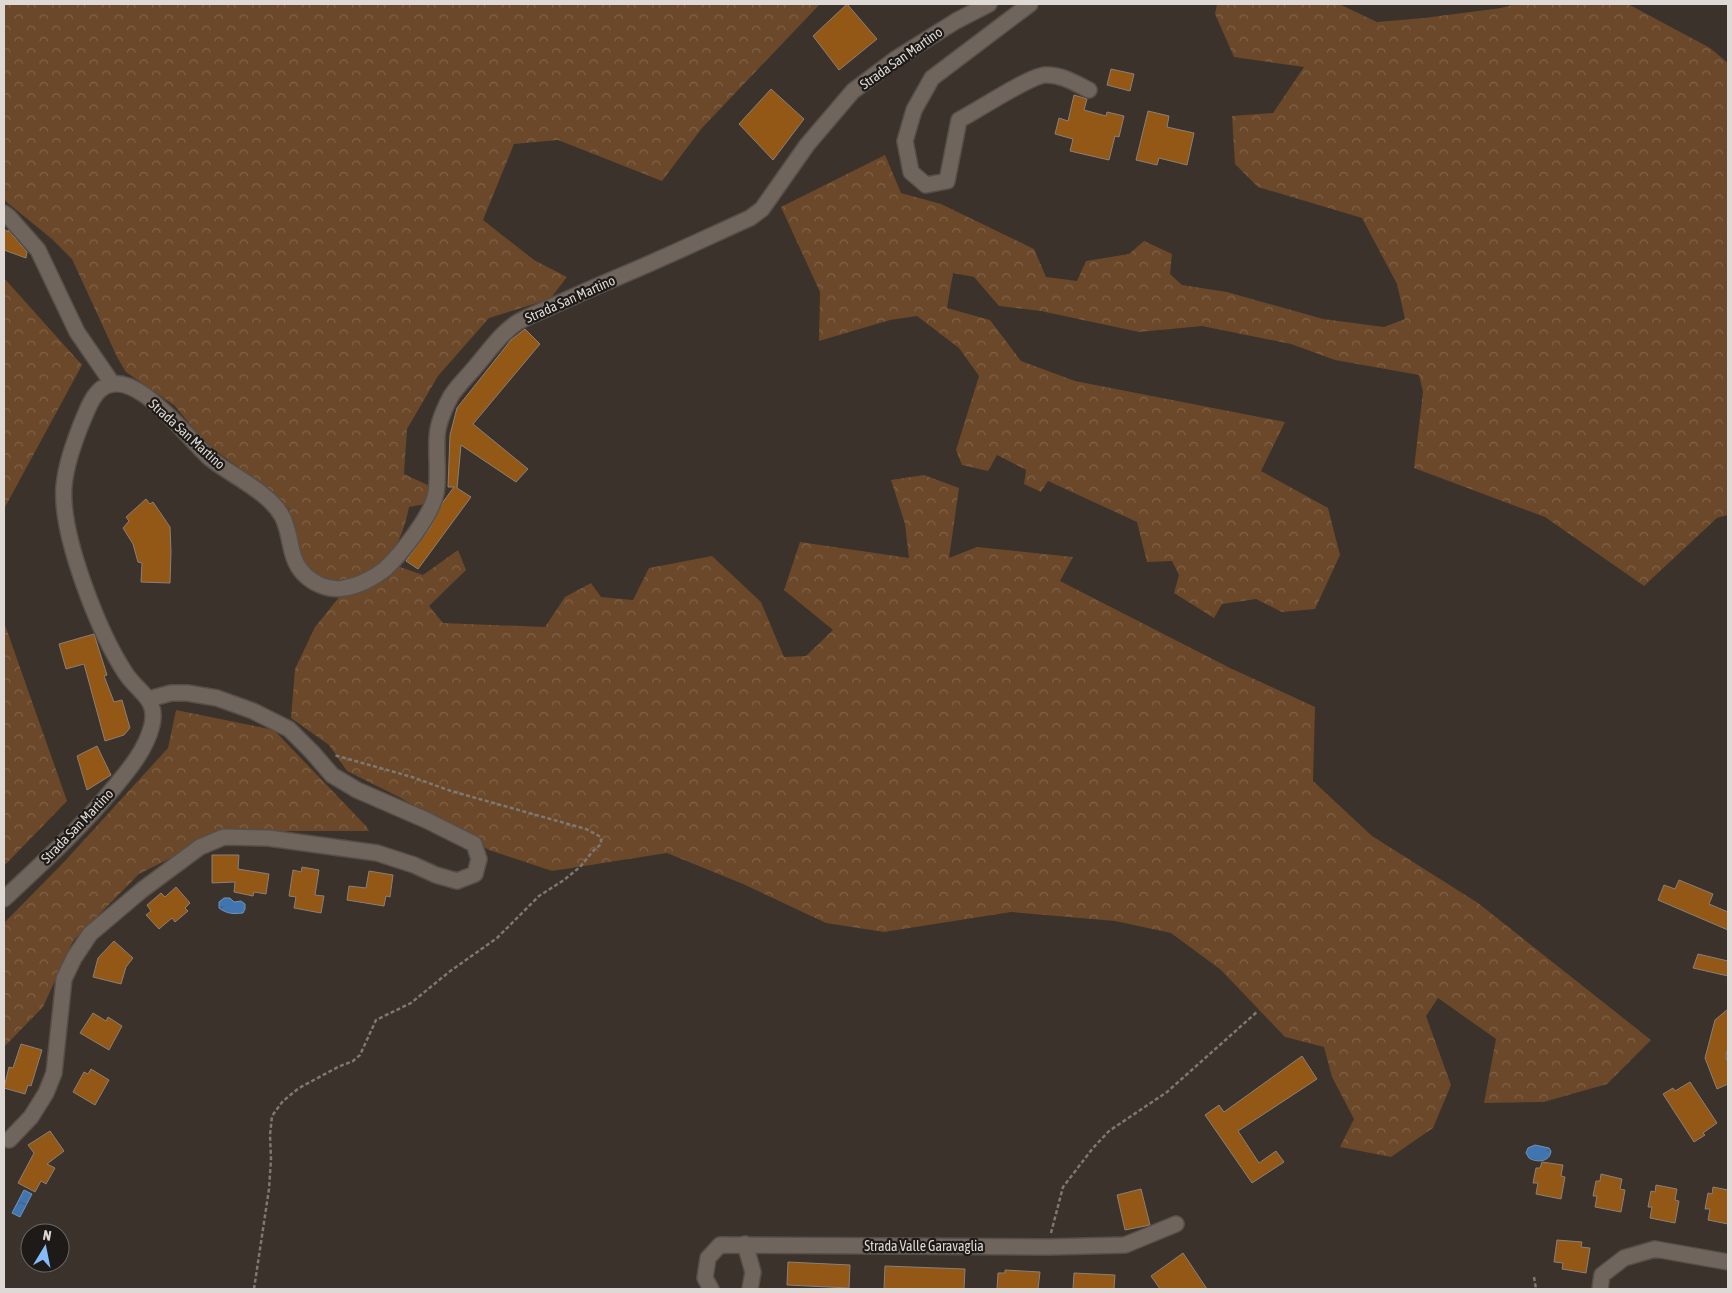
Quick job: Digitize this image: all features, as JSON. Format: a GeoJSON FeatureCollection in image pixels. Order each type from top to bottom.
{"type":"FeatureCollection","features":[{"type":"Feature","properties":{"kind":"street","name":"Strada San Martino"},"geometry":{"type":"LineString","coordinates":[[112,383],[130,386],[166,411],[200,450],[273,504],[284,519],[290,548],[296,564],[305,576],[330,590],[360,584],[384,570],[423,522],[436,497],[437,434],[442,415],[453,393],[504,333],[518,322],[582,292],[750,218],[762,209],[807,145],[853,91],[897,58],[956,21],[989,4]]}},
{"type":"Feature","properties":{"kind":"street"},"geometry":{"type":"LineString","coordinates":[[1030,4],[932,78],[914,110],[906,141],[911,172],[926,185],[947,181],[959,120],[1023,84],[1044,75],[1062,77],[1089,90]]}},
{"type":"Feature","properties":{"kind":"street"},"geometry":{"type":"LineString","coordinates":[[4,213],[38,250],[77,332],[112,383],[101,388],[92,400],[83,420],[70,454],[64,484],[64,502],[66,523],[82,580],[104,632],[127,675],[149,699],[171,693],[217,698],[253,711],[289,729],[332,775],[357,790],[426,820],[474,844],[479,859],[475,874],[457,881],[377,853],[268,838],[224,837],[200,847],[142,890],[90,934],[74,958],[64,979],[54,1073],[46,1093],[31,1118],[9,1140]]}},
{"type":"Feature","properties":{"kind":"street","name":"Strada San Martino"},"geometry":{"type":"LineString","coordinates":[[4,899],[90,816],[136,761],[149,735],[153,721],[153,709],[149,699]]}},
{"type":"Feature","properties":{"kind":"street","name":"Strada Valle Garavaglia"},"geometry":{"type":"LineString","coordinates":[[711,1289],[705,1278],[708,1258],[720,1245],[1048,1247],[1125,1245],[1176,1224]]}},
{"type":"Feature","properties":{"kind":"street"},"geometry":{"type":"LineString","coordinates":[[746,1244],[752,1272],[750,1289]]}},
{"type":"Feature","properties":{"kind":"street"},"geometry":{"type":"LineString","coordinates":[[1600,1289],[1602,1276],[1624,1258],[1655,1249],[1728,1262]]}},
{"type":"Feature","properties":{"kind":"path"},"geometry":{"type":"LineString","coordinates":[[254,1289],[269,1189],[272,1159],[270,1135],[272,1116],[283,1101],[299,1088],[353,1061],[360,1055],[376,1020],[410,1003],[497,938],[539,896],[580,867],[601,844],[601,837],[586,829],[451,792],[412,777],[328,752]]}},
{"type":"Feature","properties":{"kind":"path"},"geometry":{"type":"LineString","coordinates":[[1048,1247],[1062,1187],[1092,1148],[1109,1131],[1167,1092],[1258,1011]]}},
{"type":"Feature","properties":{"kind":"path"},"geometry":{"type":"LineString","coordinates":[[1534,1277],[1536,1289]]}},
{"type":"Feature","properties":{"kind":"green space"},"geometry":{"type":"Polygon","coordinates":[[[4,4],[820,4],[702,128],[662,181],[558,140],[514,144],[483,220],[534,260],[567,277],[550,299],[489,318],[438,376],[407,429],[404,474],[430,486],[425,504],[409,507],[405,524],[395,548],[377,568],[337,585],[307,569],[298,552],[289,509],[262,484],[206,444],[175,406],[126,372],[117,357],[72,259],[52,239],[4,200],[4,4]]]}},
{"type":"Feature","properties":{"kind":"green space"},"geometry":{"type":"Polygon","coordinates":[[[1217,4],[1339,4],[1377,22],[1424,18],[1501,8],[1516,4],[1628,4],[1710,48],[1728,63],[1728,515],[1717,518],[1644,586],[1545,517],[1414,468],[1423,392],[1419,375],[1335,360],[1291,344],[1202,326],[1139,332],[1041,311],[999,306],[974,277],[953,273],[947,308],[990,320],[1021,361],[1075,381],[1285,422],[1261,471],[1328,508],[1340,555],[1315,609],[1282,612],[1256,599],[1222,604],[1214,618],[1174,593],[1179,575],[1172,561],[1147,562],[1137,522],[1048,481],[1041,492],[1024,484],[1026,470],[997,455],[988,471],[962,465],[956,450],[979,376],[959,348],[917,316],[890,320],[819,341],[820,292],[781,207],[885,155],[901,193],[941,204],[1034,249],[1046,277],[1077,281],[1086,261],[1129,254],[1144,241],[1172,254],[1170,274],[1182,285],[1227,292],[1323,319],[1384,327],[1405,319],[1397,284],[1362,218],[1258,187],[1235,164],[1232,116],[1273,113],[1304,67],[1234,57],[1215,14],[1217,4]]]}},
{"type":"Feature","properties":{"kind":"green space"},"geometry":{"type":"Polygon","coordinates":[[[4,278],[82,365],[4,509],[4,278]]]}},
{"type":"Feature","properties":{"kind":"green space"},"geometry":{"type":"Polygon","coordinates":[[[924,475],[959,488],[949,558],[977,547],[1073,557],[1060,581],[1230,668],[1315,707],[1313,781],[1372,836],[1478,903],[1651,1040],[1607,1084],[1544,1102],[1484,1103],[1496,1039],[1438,998],[1426,1016],[1451,1085],[1433,1128],[1391,1157],[1340,1147],[1354,1119],[1332,1077],[1324,1047],[1285,1037],[1221,970],[1171,933],[1115,921],[1011,912],[884,932],[826,923],[743,884],[667,853],[552,871],[489,850],[399,797],[347,771],[329,745],[291,718],[295,669],[315,627],[340,596],[379,580],[397,566],[423,575],[458,550],[466,570],[429,606],[443,623],[545,627],[565,597],[591,583],[601,597],[633,600],[649,568],[712,556],[761,602],[784,657],[806,656],[833,630],[784,590],[800,542],[909,558],[905,524],[891,480],[924,475]]]}},
{"type":"Feature","properties":{"kind":"green space"},"geometry":{"type":"Polygon","coordinates":[[[4,622],[67,801],[4,866],[4,622]]]}},
{"type":"Feature","properties":{"kind":"green space"},"geometry":{"type":"Polygon","coordinates":[[[176,710],[274,730],[369,831],[224,831],[139,874],[73,941],[43,1007],[4,1047],[4,923],[64,862],[168,748],[176,710]]]}},
{"type":"Feature","properties":{"kind":"water"},"geometry":{"type":"Polygon","coordinates":[[[224,898],[230,898],[234,902],[241,901],[245,904],[243,913],[230,913],[219,908],[219,902],[224,898]]]}},
{"type":"Feature","properties":{"kind":"water"},"geometry":{"type":"Polygon","coordinates":[[[1535,1145],[1549,1148],[1551,1151],[1550,1155],[1546,1159],[1539,1161],[1529,1158],[1526,1153],[1528,1148],[1535,1145]]]}},
{"type":"Feature","properties":{"kind":"water"},"geometry":{"type":"Polygon","coordinates":[[[24,1190],[32,1194],[20,1217],[12,1213],[24,1190]]]}},
{"type":"Feature","properties":{"kind":"building"},"geometry":{"type":"Polygon","coordinates":[[[847,4],[877,39],[839,70],[813,36],[847,4]]]}},
{"type":"Feature","properties":{"kind":"building"},"geometry":{"type":"Polygon","coordinates":[[[1111,69],[1134,74],[1130,91],[1107,85],[1111,69]]]}},
{"type":"Feature","properties":{"kind":"building"},"geometry":{"type":"Polygon","coordinates":[[[771,89],[804,119],[773,160],[739,124],[771,89]]]}},
{"type":"Feature","properties":{"kind":"building"},"geometry":{"type":"Polygon","coordinates":[[[1074,95],[1087,99],[1084,110],[1106,116],[1107,112],[1124,116],[1119,137],[1115,136],[1109,160],[1070,151],[1073,139],[1055,134],[1059,118],[1068,121],[1074,95]]]}},
{"type":"Feature","properties":{"kind":"building"},"geometry":{"type":"Polygon","coordinates":[[[1148,111],[1169,116],[1167,127],[1194,133],[1187,165],[1159,158],[1157,165],[1136,160],[1148,111]]]}},
{"type":"Feature","properties":{"kind":"building"},"geometry":{"type":"Polygon","coordinates":[[[4,229],[8,232],[8,230],[27,252],[26,258],[4,250],[4,229]]]}},
{"type":"Feature","properties":{"kind":"building"},"geometry":{"type":"Polygon","coordinates":[[[525,329],[540,344],[473,424],[528,469],[516,482],[461,445],[457,488],[471,497],[418,569],[406,561],[430,528],[443,502],[454,487],[448,487],[450,435],[457,408],[511,340],[525,329]]]}},
{"type":"Feature","properties":{"kind":"building"},"geometry":{"type":"Polygon","coordinates":[[[146,499],[150,504],[153,502],[170,527],[170,583],[141,582],[142,563],[138,562],[133,544],[123,528],[129,521],[126,517],[146,499]]]}},
{"type":"Feature","properties":{"kind":"building"},"geometry":{"type":"Polygon","coordinates":[[[94,634],[107,675],[104,676],[114,702],[122,700],[130,728],[124,735],[105,741],[84,664],[66,669],[59,644],[94,634]]]}},
{"type":"Feature","properties":{"kind":"building"},"geometry":{"type":"Polygon","coordinates":[[[97,746],[111,775],[87,790],[77,756],[97,746]]]}},
{"type":"Feature","properties":{"kind":"building"},"geometry":{"type":"Polygon","coordinates":[[[212,855],[239,855],[238,869],[269,874],[266,894],[254,892],[253,896],[234,892],[235,882],[212,883],[212,855]]]}},
{"type":"Feature","properties":{"kind":"building"},"geometry":{"type":"Polygon","coordinates":[[[302,867],[319,870],[315,895],[324,896],[321,913],[294,908],[296,897],[289,896],[293,870],[301,872],[302,867]]]}},
{"type":"Feature","properties":{"kind":"building"},"geometry":{"type":"Polygon","coordinates":[[[369,871],[393,875],[390,897],[386,896],[384,906],[347,900],[349,886],[366,888],[369,871]]]}},
{"type":"Feature","properties":{"kind":"building"},"geometry":{"type":"Polygon","coordinates":[[[1679,880],[1713,894],[1709,904],[1728,912],[1728,930],[1658,900],[1664,885],[1675,889],[1679,880]]]}},
{"type":"Feature","properties":{"kind":"building"},"geometry":{"type":"Polygon","coordinates":[[[176,887],[190,903],[185,908],[188,911],[175,922],[172,918],[159,929],[146,915],[151,911],[147,905],[161,893],[165,897],[176,887]]]}},
{"type":"Feature","properties":{"kind":"building"},"geometry":{"type":"Polygon","coordinates":[[[114,941],[133,958],[126,967],[121,984],[93,977],[98,958],[114,941]]]}},
{"type":"Feature","properties":{"kind":"building"},"geometry":{"type":"Polygon","coordinates":[[[1698,954],[1728,961],[1728,976],[1693,968],[1698,954]]]}},
{"type":"Feature","properties":{"kind":"building"},"geometry":{"type":"Polygon","coordinates":[[[1728,1009],[1728,1047],[1726,1056],[1728,1084],[1717,1089],[1705,1058],[1715,1020],[1728,1009]]]}},
{"type":"Feature","properties":{"kind":"building"},"geometry":{"type":"Polygon","coordinates":[[[93,1013],[106,1021],[108,1017],[122,1026],[109,1050],[80,1033],[93,1013]]]}},
{"type":"Feature","properties":{"kind":"building"},"geometry":{"type":"Polygon","coordinates":[[[21,1044],[42,1050],[31,1086],[28,1085],[25,1094],[4,1088],[9,1067],[13,1068],[21,1044]]]}},
{"type":"Feature","properties":{"kind":"building"},"geometry":{"type":"Polygon","coordinates":[[[1302,1056],[1317,1079],[1238,1131],[1259,1163],[1276,1151],[1284,1162],[1252,1183],[1205,1115],[1219,1105],[1224,1112],[1302,1056]]]}},
{"type":"Feature","properties":{"kind":"building"},"geometry":{"type":"Polygon","coordinates":[[[91,1069],[109,1080],[95,1105],[73,1092],[84,1072],[88,1074],[91,1069]]]}},
{"type":"Feature","properties":{"kind":"building"},"geometry":{"type":"Polygon","coordinates":[[[1690,1082],[1717,1123],[1703,1133],[1705,1135],[1694,1142],[1663,1094],[1673,1088],[1675,1091],[1690,1082]]]}},
{"type":"Feature","properties":{"kind":"building"},"geometry":{"type":"Polygon","coordinates":[[[50,1131],[64,1151],[47,1164],[55,1168],[46,1184],[41,1181],[35,1192],[18,1183],[34,1153],[28,1145],[50,1131]]]}},
{"type":"Feature","properties":{"kind":"building"},"geometry":{"type":"Polygon","coordinates":[[[1542,1162],[1563,1165],[1561,1176],[1565,1177],[1561,1199],[1536,1194],[1538,1183],[1533,1183],[1536,1168],[1540,1168],[1542,1162]]]}},
{"type":"Feature","properties":{"kind":"building"},"geometry":{"type":"Polygon","coordinates":[[[1601,1174],[1622,1179],[1620,1189],[1625,1190],[1621,1212],[1595,1207],[1597,1196],[1593,1196],[1596,1181],[1600,1181],[1601,1174]]]}},
{"type":"Feature","properties":{"kind":"building"},"geometry":{"type":"Polygon","coordinates":[[[1656,1185],[1677,1189],[1675,1200],[1679,1201],[1675,1223],[1650,1218],[1652,1207],[1648,1207],[1651,1191],[1655,1192],[1656,1185]]]}},
{"type":"Feature","properties":{"kind":"building"},"geometry":{"type":"Polygon","coordinates":[[[1713,1187],[1728,1190],[1728,1224],[1708,1220],[1710,1209],[1705,1209],[1708,1193],[1712,1194],[1713,1187]]]}},
{"type":"Feature","properties":{"kind":"building"},"geometry":{"type":"Polygon","coordinates":[[[1141,1189],[1150,1225],[1125,1230],[1117,1195],[1141,1189]]]}},
{"type":"Feature","properties":{"kind":"building"},"geometry":{"type":"Polygon","coordinates":[[[1557,1240],[1582,1242],[1581,1247],[1590,1248],[1586,1273],[1562,1269],[1563,1263],[1554,1262],[1557,1240]]]}},
{"type":"Feature","properties":{"kind":"building"},"geometry":{"type":"Polygon","coordinates":[[[1183,1253],[1207,1289],[1160,1289],[1151,1276],[1183,1253]]]}},
{"type":"Feature","properties":{"kind":"building"},"geometry":{"type":"Polygon","coordinates":[[[788,1262],[850,1265],[849,1288],[787,1285],[788,1262]]]}},
{"type":"Feature","properties":{"kind":"building"},"geometry":{"type":"Polygon","coordinates":[[[885,1266],[965,1269],[964,1289],[884,1289],[885,1266]]]}},
{"type":"Feature","properties":{"kind":"building"},"geometry":{"type":"Polygon","coordinates":[[[1005,1270],[1040,1272],[1038,1289],[997,1289],[998,1273],[1005,1273],[1005,1270]]]}},
{"type":"Feature","properties":{"kind":"building"},"geometry":{"type":"Polygon","coordinates":[[[1074,1273],[1115,1275],[1114,1289],[1073,1289],[1074,1273]]]}}]}
